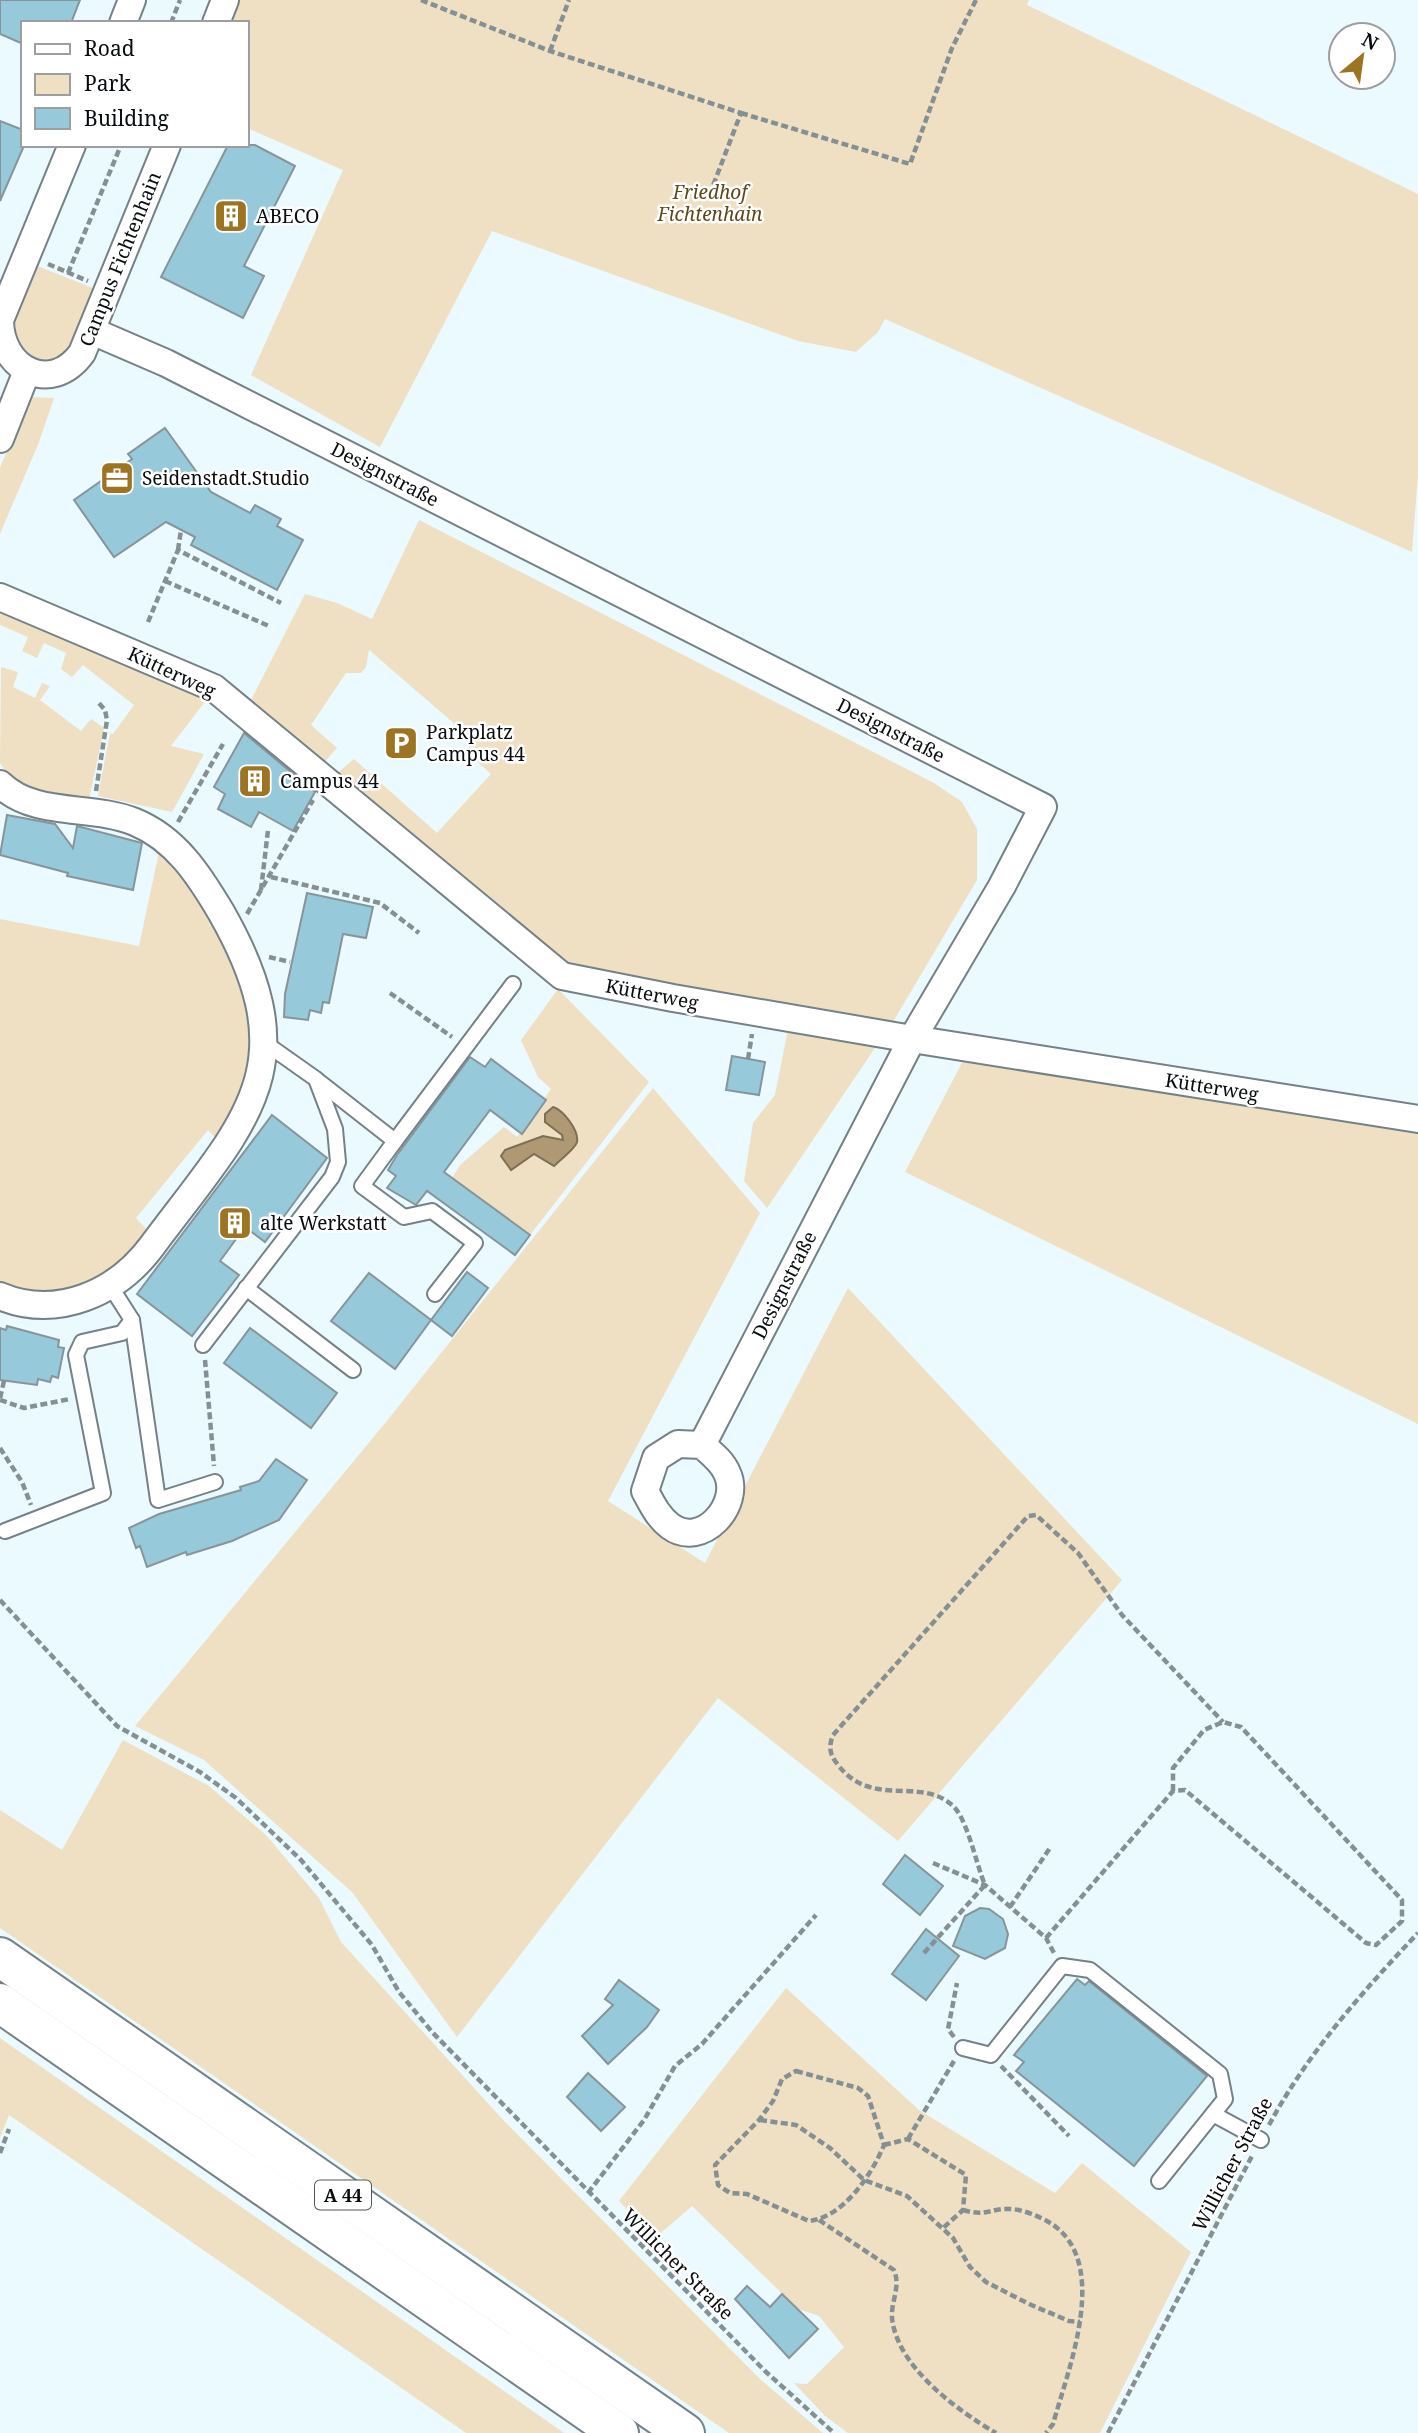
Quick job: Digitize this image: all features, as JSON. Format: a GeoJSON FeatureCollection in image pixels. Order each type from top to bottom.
{"type":"FeatureCollection","features":[{"type":"Feature","properties":{"kind":"highway","name":"A 44"},"geometry":{"type":"LineString","coordinates":[[0,1956],[685,2433]]}},
{"type":"Feature","properties":{"kind":"highway","name":"A 44"},"geometry":{"type":"LineString","coordinates":[[0,2003],[619,2433]]}},
{"type":"Feature","properties":{"kind":"street"},"geometry":{"type":"LineString","coordinates":[[124,21],[132,0]]}},
{"type":"Feature","properties":{"kind":"street"},"geometry":{"type":"LineString","coordinates":[[217,21],[225,0]]}},
{"type":"Feature","properties":{"kind":"street"},"geometry":{"type":"LineString","coordinates":[[0,439],[27,371],[16,364],[0,338],[3,303],[71,147]]}},
{"type":"Feature","properties":{"kind":"street","name":"Campus Fichtenhain"},"geometry":{"type":"LineString","coordinates":[[27,371],[41,374],[63,370],[74,363],[92,331],[165,147]]}},
{"type":"Feature","properties":{"kind":"street","name":"Designstraße"},"geometry":{"type":"LineString","coordinates":[[92,331],[166,363],[1042,807],[1002,886],[912,1039],[702,1445]]}},
{"type":"Feature","properties":{"kind":"street","name":"Kütterweg"},"geometry":{"type":"LineString","coordinates":[[0,597],[215,688],[562,976],[912,1039],[1418,1119]]}},
{"type":"Feature","properties":{"kind":"street"},"geometry":{"type":"LineString","coordinates":[[0,783],[12,795],[48,807],[92,812],[134,822],[167,841],[182,854],[205,884],[234,934],[259,1004],[265,1044],[254,1098],[239,1128],[138,1265],[111,1287],[66,1304],[22,1306],[0,1296]]}},
{"type":"Feature","properties":{"kind":"lane"},"geometry":{"type":"LineString","coordinates":[[435,1294],[475,1243],[432,1211],[404,1217],[362,1185],[513,984]]}},
{"type":"Feature","properties":{"kind":"lane"},"geometry":{"type":"LineString","coordinates":[[265,1044],[316,1079],[396,1141]]}},
{"type":"Feature","properties":{"kind":"lane"},"geometry":{"type":"LineString","coordinates":[[203,1345],[332,1177],[338,1162],[335,1129],[316,1079]]}},
{"type":"Feature","properties":{"kind":"lane"},"geometry":{"type":"LineString","coordinates":[[111,1287],[132,1320],[158,1500],[215,1482]]}},
{"type":"Feature","properties":{"kind":"lane"},"geometry":{"type":"LineString","coordinates":[[246,1288],[353,1370]]}},
{"type":"Feature","properties":{"kind":"lane"},"geometry":{"type":"LineString","coordinates":[[5,1531],[103,1493],[76,1355],[82,1342],[122,1333],[132,1320]]}},
{"type":"Feature","properties":{"kind":"lane"},"geometry":{"type":"LineString","coordinates":[[963,2048],[991,2055],[1062,1966],[1090,1970],[1220,2074],[1225,2099],[1159,2181]]}},
{"type":"Feature","properties":{"kind":"lane"},"geometry":{"type":"LineString","coordinates":[[1213,2114],[1261,2140]]}},
{"type":"Feature","properties":{"kind":"path"},"geometry":{"type":"LineString","coordinates":[[172,21],[180,0]]}},
{"type":"Feature","properties":{"kind":"path"},"geometry":{"type":"LineString","coordinates":[[421,0],[550,51],[910,164],[952,48],[976,0]]}},
{"type":"Feature","properties":{"kind":"path"},"geometry":{"type":"LineString","coordinates":[[550,51],[569,0]]}},
{"type":"Feature","properties":{"kind":"path"},"geometry":{"type":"LineString","coordinates":[[709,196],[741,113]]}},
{"type":"Feature","properties":{"kind":"path"},"geometry":{"type":"LineString","coordinates":[[68,273],[120,147]]}},
{"type":"Feature","properties":{"kind":"path"},"geometry":{"type":"LineString","coordinates":[[148,622],[178,550],[181,530]]}},
{"type":"Feature","properties":{"kind":"path"},"geometry":{"type":"LineString","coordinates":[[178,550],[281,603]]}},
{"type":"Feature","properties":{"kind":"path"},"geometry":{"type":"LineString","coordinates":[[165,581],[269,626]]}},
{"type":"Feature","properties":{"kind":"path"},"geometry":{"type":"LineString","coordinates":[[92,812],[107,720],[105,710],[97,701]]}},
{"type":"Feature","properties":{"kind":"path"},"geometry":{"type":"LineString","coordinates":[[167,841],[223,744]]}},
{"type":"Feature","properties":{"kind":"path"},"geometry":{"type":"LineString","coordinates":[[234,934],[271,877],[325,778]]}},
{"type":"Feature","properties":{"kind":"path"},"geometry":{"type":"LineString","coordinates":[[261,891],[268,830]]}},
{"type":"Feature","properties":{"kind":"path"},"geometry":{"type":"LineString","coordinates":[[271,877],[380,903],[419,933]]}},
{"type":"Feature","properties":{"kind":"path"},"geometry":{"type":"LineString","coordinates":[[390,993],[465,1047]]}},
{"type":"Feature","properties":{"kind":"path"},"geometry":{"type":"LineString","coordinates":[[203,1345],[215,1482]]}},
{"type":"Feature","properties":{"kind":"path"},"geometry":{"type":"LineString","coordinates":[[4,1381],[0,1399],[24,1408],[84,1396]]}},
{"type":"Feature","properties":{"kind":"path"},"geometry":{"type":"LineString","coordinates":[[0,1448],[22,1482],[36,1519]]}},
{"type":"Feature","properties":{"kind":"path"},"geometry":{"type":"LineString","coordinates":[[985,1885],[973,1858],[968,1834],[955,1807],[940,1796],[882,1792],[864,1787],[848,1777],[830,1753],[830,1744],[833,1735],[1028,1516],[1035,1515],[1078,1553],[1122,1615],[1223,1722],[1241,1727],[1402,1900],[1402,1922],[1376,1945],[1366,1943],[1185,1790],[1173,1791]]}},
{"type":"Feature","properties":{"kind":"path","name":"Willicher Straße"},"geometry":{"type":"LineString","coordinates":[[0,1601],[117,1726],[200,1772],[236,1798],[301,1860],[372,1945],[399,1992],[433,2033],[765,2371],[834,2433]]}},
{"type":"Feature","properties":{"kind":"path"},"geometry":{"type":"LineString","coordinates":[[1046,1938],[1173,1791],[1173,1768],[1204,1730],[1223,1722]]}},
{"type":"Feature","properties":{"kind":"path"},"geometry":{"type":"LineString","coordinates":[[1010,1907],[1050,1848]]}},
{"type":"Feature","properties":{"kind":"path"},"geometry":{"type":"LineString","coordinates":[[933,1863],[985,1885],[1046,1938],[1062,1966]]}},
{"type":"Feature","properties":{"kind":"path"},"geometry":{"type":"LineString","coordinates":[[924,1953],[985,1885]]}},
{"type":"Feature","properties":{"kind":"path"},"geometry":{"type":"LineString","coordinates":[[588,2193],[644,2120],[675,2066],[702,2044],[816,1915]]}},
{"type":"Feature","properties":{"kind":"path","name":"Willicher Straße"},"geometry":{"type":"LineString","coordinates":[[1108,2433],[1285,2096],[1366,1988],[1418,1933]]}},
{"type":"Feature","properties":{"kind":"path"},"geometry":{"type":"LineString","coordinates":[[884,2145],[908,2139],[963,2048],[948,2029],[957,1983]]}},
{"type":"Feature","properties":{"kind":"path"},"geometry":{"type":"LineString","coordinates":[[991,2055],[1069,2136]]}},
{"type":"Feature","properties":{"kind":"path"},"geometry":{"type":"LineString","coordinates":[[796,2071],[859,2088],[868,2096],[884,2145],[874,2168],[864,2180],[819,2220],[809,2221],[747,2194],[730,2193],[718,2185],[715,2165],[759,2120],[773,2101],[782,2078],[796,2071]]}},
{"type":"Feature","properties":{"kind":"path"},"geometry":{"type":"LineString","coordinates":[[759,2120],[796,2125],[830,2148],[864,2180],[907,2196],[953,2238],[970,2267],[986,2281],[1029,2304],[1069,2321],[1080,2322]]}},
{"type":"Feature","properties":{"kind":"path"},"geometry":{"type":"LineString","coordinates":[[0,2153],[9,2129]]}},
{"type":"Feature","properties":{"kind":"path"},"geometry":{"type":"LineString","coordinates":[[908,2139],[966,2175],[963,2210],[943,2228]]}},
{"type":"Feature","properties":{"kind":"path"},"geometry":{"type":"LineString","coordinates":[[963,2210],[981,2215],[1010,2208],[1040,2218],[1060,2229],[1074,2245],[1080,2266],[1080,2322],[1053,2424],[1046,2433]]}},
{"type":"Feature","properties":{"kind":"path"},"geometry":{"type":"LineString","coordinates":[[819,2220],[894,2270],[899,2282],[892,2318],[898,2338],[923,2380],[972,2419],[996,2433]]}},
{"type":"Feature","properties":{"kind":"green space","name":"Friedhof Fichtenhain"},"geometry":{"type":"Polygon","coordinates":[[[238,0],[1029,0],[1027,5],[1418,194],[1418,475],[1412,552],[885,319],[878,332],[856,352],[798,341],[492,231],[380,447],[251,375],[343,170],[248,128],[248,21],[230,21],[238,0]]]}},
{"type":"Feature","properties":{"kind":"green space"},"geometry":{"type":"Polygon","coordinates":[[[30,263],[100,291],[88,320],[73,345],[64,354],[52,359],[39,359],[22,354],[9,322],[30,263]]]}},
{"type":"Feature","properties":{"kind":"green space"},"geometry":{"type":"Polygon","coordinates":[[[29,397],[54,398],[39,442],[0,534],[0,468],[29,397]]]}},
{"type":"Feature","properties":{"kind":"green space"},"geometry":{"type":"Polygon","coordinates":[[[419,520],[934,783],[962,802],[977,829],[977,880],[890,1027],[567,970],[334,776],[354,759],[437,833],[491,774],[468,753],[471,738],[369,650],[366,667],[361,673],[346,673],[311,725],[337,748],[321,766],[250,702],[305,594],[337,603],[372,619],[419,520]]]}},
{"type":"Feature","properties":{"kind":"green space"},"geometry":{"type":"Polygon","coordinates":[[[0,605],[210,695],[171,746],[204,754],[172,812],[98,796],[110,733],[113,734],[134,705],[83,665],[72,677],[61,669],[66,653],[44,643],[37,658],[22,651],[28,637],[0,625],[0,605]]]}},
{"type":"Feature","properties":{"kind":"green space"},"geometry":{"type":"Polygon","coordinates":[[[1,667],[18,672],[13,687],[35,698],[42,683],[50,686],[40,700],[81,731],[91,719],[104,728],[89,800],[28,787],[17,781],[0,763],[1,667]]]}},
{"type":"Feature","properties":{"kind":"green space"},"geometry":{"type":"Polygon","coordinates":[[[160,847],[198,895],[231,953],[252,1015],[255,1046],[252,1083],[220,1143],[208,1130],[136,1218],[150,1233],[122,1265],[98,1280],[70,1289],[42,1292],[14,1287],[0,1282],[0,919],[139,946],[160,847]]]}},
{"type":"Feature","properties":{"kind":"green space"},"geometry":{"type":"Polygon","coordinates":[[[558,989],[649,1082],[530,1235],[452,1178],[460,1165],[504,1127],[517,1137],[551,1089],[538,1077],[521,1040],[558,989]]]}},
{"type":"Feature","properties":{"kind":"green space"},"geometry":{"type":"Polygon","coordinates":[[[789,1024],[881,1039],[767,1208],[744,1181],[753,1123],[775,1095],[789,1024]]]}},
{"type":"Feature","properties":{"kind":"green space"},"geometry":{"type":"Polygon","coordinates":[[[965,1057],[1418,1125],[1418,1424],[905,1172],[965,1057]]]}},
{"type":"Feature","properties":{"kind":"green space"},"geometry":{"type":"Polygon","coordinates":[[[653,1088],[760,1213],[608,1501],[705,1563],[848,1288],[1122,1580],[898,1841],[718,1698],[457,2037],[352,1892],[204,1760],[135,1726],[386,1422],[653,1088]]]}},
{"type":"Feature","properties":{"kind":"green space"},"geometry":{"type":"Polygon","coordinates":[[[123,1740],[209,1786],[266,1835],[319,1898],[341,1942],[505,2122],[760,2379],[823,2433],[729,2433],[0,1928],[0,1810],[62,1850],[123,1740]]]}},
{"type":"Feature","properties":{"kind":"green space"},"geometry":{"type":"Polygon","coordinates":[[[786,1988],[919,2110],[1055,2193],[1082,2163],[1191,2252],[1100,2433],[848,2433],[825,2416],[794,2383],[807,2384],[844,2347],[819,2316],[798,2309],[692,2206],[655,2238],[619,2201],[786,1988]]]}},
{"type":"Feature","properties":{"kind":"green space"},"geometry":{"type":"Polygon","coordinates":[[[0,2038],[564,2433],[466,2433],[9,2115],[0,2138],[0,2038]]]}},
{"type":"Feature","properties":{"kind":"shaded area"},"geometry":{"type":"Polygon","coordinates":[[[553,1107],[573,1126],[577,1137],[576,1145],[554,1166],[534,1154],[511,1170],[501,1156],[505,1150],[543,1136],[563,1140],[562,1135],[545,1122],[545,1114],[553,1107]]]}},
{"type":"Feature","properties":{"kind":"building"},"geometry":{"type":"Polygon","coordinates":[[[0,0],[80,0],[72,21],[21,21],[21,43],[0,34],[0,0]]]}},
{"type":"Feature","properties":{"kind":"building"},"geometry":{"type":"Polygon","coordinates":[[[0,121],[21,129],[23,148],[0,201],[0,121]]]}},
{"type":"Feature","properties":{"kind":"building","name":"ABECO"},"geometry":{"type":"Polygon","coordinates":[[[255,145],[295,166],[244,266],[264,276],[243,318],[161,277],[227,147],[255,145]]]}},
{"type":"Feature","properties":{"kind":"building"},"geometry":{"type":"Polygon","coordinates":[[[165,428],[211,492],[250,513],[255,505],[281,519],[277,526],[303,540],[277,590],[191,545],[195,537],[166,522],[114,557],[74,500],[132,459],[128,454],[165,428]]]}},
{"type":"Feature","properties":{"kind":"building","name":"Campus 44"},"geometry":{"type":"Polygon","coordinates":[[[244,733],[315,792],[293,831],[259,812],[251,827],[218,809],[225,794],[214,787],[244,733]]]}},
{"type":"Feature","properties":{"kind":"building"},"geometry":{"type":"Polygon","coordinates":[[[7,815],[55,824],[73,848],[77,826],[142,843],[133,890],[67,876],[68,873],[0,855],[7,815]]]}},
{"type":"Feature","properties":{"kind":"building"},"geometry":{"type":"Polygon","coordinates":[[[307,893],[373,907],[366,938],[343,934],[329,1003],[323,1002],[321,1013],[310,1010],[308,1020],[284,1017],[285,994],[307,893]]]}},
{"type":"Feature","properties":{"kind":"building"},"geometry":{"type":"Polygon","coordinates":[[[732,1056],[765,1062],[759,1095],[726,1090],[732,1056]]]}},
{"type":"Feature","properties":{"kind":"building"},"geometry":{"type":"Polygon","coordinates":[[[470,1057],[485,1067],[491,1059],[546,1100],[522,1134],[490,1110],[444,1172],[530,1235],[515,1255],[427,1191],[416,1205],[387,1188],[396,1176],[388,1170],[397,1155],[470,1057]]]}},
{"type":"Feature","properties":{"kind":"building","name":"alte Werkstatt"},"geometry":{"type":"Polygon","coordinates":[[[272,1115],[327,1158],[265,1242],[245,1227],[220,1261],[239,1275],[192,1336],[137,1294],[272,1115]]]}},
{"type":"Feature","properties":{"kind":"building"},"geometry":{"type":"Polygon","coordinates":[[[467,1272],[488,1288],[452,1336],[431,1320],[467,1272]]]}},
{"type":"Feature","properties":{"kind":"building"},"geometry":{"type":"Polygon","coordinates":[[[369,1273],[431,1320],[395,1369],[331,1321],[369,1273]]]}},
{"type":"Feature","properties":{"kind":"building"},"geometry":{"type":"Polygon","coordinates":[[[7,1326],[59,1340],[58,1347],[64,1348],[58,1378],[52,1376],[50,1382],[38,1379],[37,1385],[0,1380],[0,1328],[6,1330],[7,1326]]]}},
{"type":"Feature","properties":{"kind":"building"},"geometry":{"type":"Polygon","coordinates":[[[250,1328],[337,1393],[311,1428],[224,1363],[250,1328]]]}},
{"type":"Feature","properties":{"kind":"building"},"geometry":{"type":"Polygon","coordinates":[[[276,1459],[307,1480],[279,1520],[232,1541],[187,1555],[186,1552],[147,1567],[140,1546],[136,1548],[129,1528],[159,1514],[241,1490],[240,1487],[259,1481],[276,1459]]]}},
{"type":"Feature","properties":{"kind":"building"},"geometry":{"type":"Polygon","coordinates":[[[905,1855],[943,1886],[920,1915],[883,1884],[905,1855]]]}},
{"type":"Feature","properties":{"kind":"building"},"geometry":{"type":"Polygon","coordinates":[[[980,1908],[989,1909],[1003,1919],[1008,1934],[1005,1948],[985,1959],[953,1946],[965,1916],[980,1908]]]}},
{"type":"Feature","properties":{"kind":"building"},"geometry":{"type":"Polygon","coordinates":[[[926,1929],[959,1956],[926,2000],[892,1974],[926,1929]]]}},
{"type":"Feature","properties":{"kind":"building"},"geometry":{"type":"Polygon","coordinates":[[[1077,1979],[1085,1985],[1089,1981],[1207,2076],[1134,2166],[1016,2071],[1024,2062],[1014,2055],[1077,1979]]]}},
{"type":"Feature","properties":{"kind":"building"},"geometry":{"type":"Polygon","coordinates":[[[619,1980],[659,2010],[647,2027],[608,2064],[582,2036],[613,2005],[605,1999],[619,1980]]]}},
{"type":"Feature","properties":{"kind":"building"},"geometry":{"type":"Polygon","coordinates":[[[588,2073],[625,2107],[601,2131],[567,2097],[588,2073]]]}},
{"type":"Feature","properties":{"kind":"building"},"geometry":{"type":"Polygon","coordinates":[[[747,2286],[770,2307],[782,2294],[818,2329],[789,2358],[735,2299],[747,2286]]]}},
{"type":"Feature","properties":{"kind":"place","name":"ABECO"},"geometry":{"type":"Point","coordinates":[231,216]}},
{"type":"Feature","properties":{"kind":"place","name":"Seidenstadt.Studio"},"geometry":{"type":"Point","coordinates":[117,478]}},
{"type":"Feature","properties":{"kind":"place","name":"Parkplatz Campus 44"},"geometry":{"type":"Point","coordinates":[401,743]}},
{"type":"Feature","properties":{"kind":"place","name":"Campus 44"},"geometry":{"type":"Point","coordinates":[255,781]}},
{"type":"Feature","properties":{"kind":"place","name":"alte Werkstatt"},"geometry":{"type":"Point","coordinates":[235,1223]}}]}
